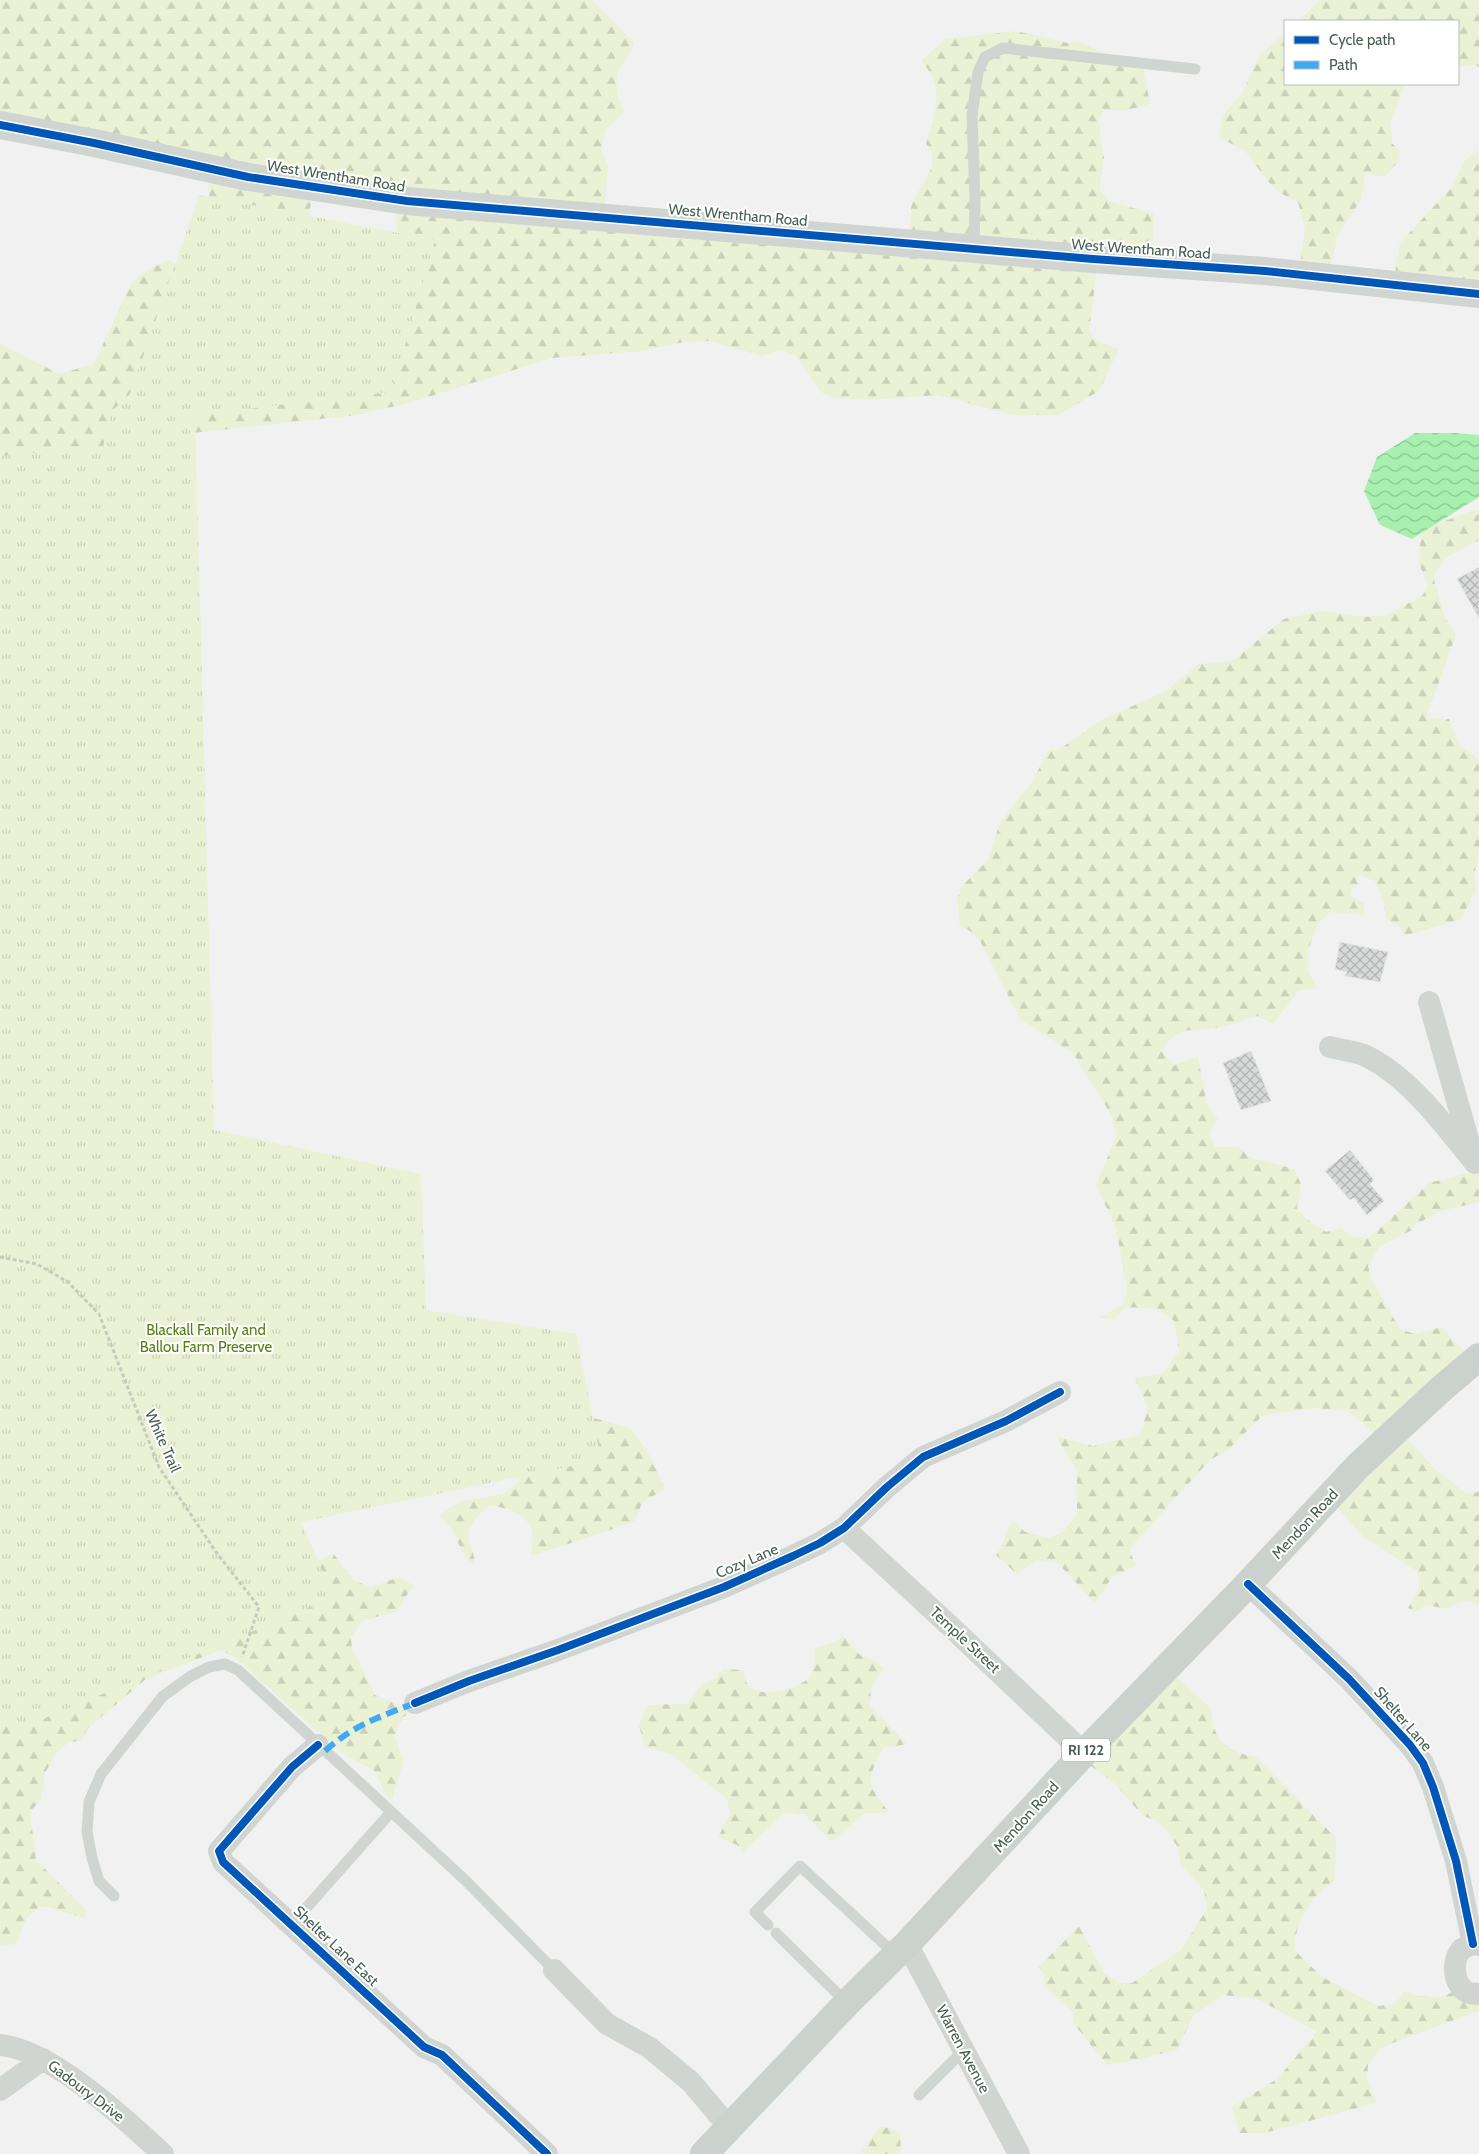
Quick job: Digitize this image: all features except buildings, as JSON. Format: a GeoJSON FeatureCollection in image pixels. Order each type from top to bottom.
{"type":"FeatureCollection","features":[{"type":"Feature","properties":{"kind":"main road","name":"Mendon Road"},"geometry":{"type":"LineString","coordinates":[[704,2154],[847,2003],[901,1950],[1084,1753],[1248,1584],[1358,1466],[1440,1390],[1479,1357]]}},
{"type":"Feature","properties":{"kind":"street","name":"West Wrentham Road"},"geometry":{"type":"LineString","coordinates":[[0,125],[94,143],[248,177],[407,201],[974,249],[1265,271],[1479,294]]}},
{"type":"Feature","properties":{"kind":"street"},"geometry":{"type":"LineString","coordinates":[[1429,1002],[1465,1121],[1477,1170]]}},
{"type":"Feature","properties":{"kind":"street"},"geometry":{"type":"LineString","coordinates":[[1330,1047],[1364,1055],[1391,1073],[1424,1101],[1477,1170]]}},
{"type":"Feature","properties":{"kind":"street","name":"Cozy Lane"},"geometry":{"type":"LineString","coordinates":[[415,1703],[469,1681],[558,1650],[724,1587],[820,1543],[844,1528],[923,1456],[1006,1422],[1060,1392]]}},
{"type":"Feature","properties":{"kind":"street","name":"Temple Street"},"geometry":{"type":"LineString","coordinates":[[844,1528],[1084,1753]]}},
{"type":"Feature","properties":{"kind":"street","name":"Shelter Lane"},"geometry":{"type":"LineString","coordinates":[[1248,1584],[1349,1679],[1410,1745],[1422,1763],[1433,1787],[1456,1861],[1476,1945],[1462,1949],[1456,1958],[1455,1973],[1459,1985],[1468,1993],[1479,1994]]}},
{"type":"Feature","properties":{"kind":"street","name":"Shelter Lane East"},"geometry":{"type":"LineString","coordinates":[[318,1745],[292,1767],[219,1851],[223,1862],[424,2047],[442,2055],[547,2154]]}},
{"type":"Feature","properties":{"kind":"street","name":"Warren Avenue"},"geometry":{"type":"LineString","coordinates":[[901,1950],[963,2051],[1019,2154]]}},
{"type":"Feature","properties":{"kind":"street"},"geometry":{"type":"LineString","coordinates":[[554,1970],[607,2024],[650,2048],[673,2066],[731,2126]]}},
{"type":"Feature","properties":{"kind":"street","name":"Gadoury Drive"},"geometry":{"type":"LineString","coordinates":[[0,2045],[20,2049],[43,2059],[90,2091],[163,2154]]}},
{"type":"Feature","properties":{"kind":"street"},"geometry":{"type":"LineString","coordinates":[[0,2090],[43,2059]]}},
{"type":"Feature","properties":{"kind":"lane"},"geometry":{"type":"LineString","coordinates":[[974,249],[975,199],[972,116],[978,72],[985,57],[1003,48],[1195,69]]}},
{"type":"Feature","properties":{"kind":"lane"},"geometry":{"type":"LineString","coordinates":[[114,1896],[99,1881],[87,1832],[89,1802],[101,1774],[163,1696],[191,1676],[209,1667],[225,1664],[238,1670],[465,1880],[554,1970]]}},
{"type":"Feature","properties":{"kind":"lane"},"geometry":{"type":"LineString","coordinates":[[292,1924],[391,1812]]}},
{"type":"Feature","properties":{"kind":"lane"},"geometry":{"type":"LineString","coordinates":[[847,2003],[755,1912],[800,1866],[901,1950]]}},
{"type":"Feature","properties":{"kind":"lane"},"geometry":{"type":"LineString","coordinates":[[919,2095],[963,2051]]}},
{"type":"Feature","properties":{"kind":"green space"},"geometry":{"type":"Polygon","coordinates":[[[0,0],[592,0],[634,42],[617,75],[617,92],[624,113],[606,129],[601,150],[608,166],[604,217],[910,240],[912,204],[929,174],[933,159],[926,144],[935,111],[936,90],[929,70],[921,61],[945,39],[1016,31],[1068,43],[1080,42],[1130,65],[1143,68],[1150,104],[1127,110],[1104,110],[1098,121],[1104,158],[1099,189],[1109,201],[1154,214],[1152,256],[1098,262],[1089,331],[1098,341],[1119,349],[1099,391],[1058,415],[1013,415],[938,395],[871,400],[836,398],[822,393],[796,356],[780,350],[762,356],[710,341],[684,342],[643,351],[552,358],[409,403],[357,415],[129,440],[81,463],[0,470],[0,344],[59,374],[94,364],[131,283],[151,268],[170,260],[209,290],[401,267],[395,203],[314,189],[308,219],[212,206],[208,189],[213,172],[0,128],[0,0]]]}},
{"type":"Feature","properties":{"kind":"green space"},"geometry":{"type":"Polygon","coordinates":[[[1321,0],[1479,0],[1479,67],[1474,65],[1459,66],[1459,20],[1299,20],[1321,0]]]}},
{"type":"Feature","properties":{"kind":"green space"},"geometry":{"type":"Polygon","coordinates":[[[1284,34],[1284,85],[1407,85],[1403,88],[1390,123],[1392,143],[1400,151],[1399,161],[1384,177],[1365,173],[1361,200],[1338,234],[1328,277],[1300,264],[1305,228],[1298,202],[1280,193],[1272,186],[1244,150],[1220,138],[1223,115],[1242,94],[1259,56],[1284,34]]]}},
{"type":"Feature","properties":{"kind":"green space"},"geometry":{"type":"Polygon","coordinates":[[[1479,149],[1479,294],[1393,284],[1400,243],[1450,189],[1465,161],[1479,149]]]}},
{"type":"Feature","properties":{"kind":"green space","name":"Blackall Family and Ballou Farm Preserve"},"geometry":{"type":"Polygon","coordinates":[[[199,195],[435,240],[392,392],[195,415],[214,1130],[421,1174],[426,1310],[576,1334],[601,1460],[301,1522],[334,1597],[31,1724],[0,1725],[0,456],[103,447],[112,411],[130,394],[199,195]]]}},
{"type":"Feature","properties":{"kind":"green space"},"geometry":{"type":"Polygon","coordinates":[[[1479,510],[1479,540],[1445,558],[1433,576],[1445,618],[1456,634],[1426,718],[1449,719],[1459,744],[1479,760],[1479,855],[1474,875],[1476,889],[1461,919],[1404,936],[1400,927],[1386,919],[1384,903],[1375,881],[1359,875],[1356,881],[1359,884],[1353,887],[1350,896],[1365,904],[1363,915],[1331,912],[1318,923],[1307,953],[1307,969],[1317,988],[1298,991],[1273,1024],[1258,1016],[1221,1027],[1185,1031],[1179,1033],[1168,1042],[1161,1051],[1174,1065],[1198,1057],[1207,1106],[1218,1118],[1209,1133],[1215,1147],[1238,1147],[1251,1158],[1294,1169],[1301,1184],[1297,1208],[1304,1217],[1326,1232],[1341,1228],[1350,1236],[1369,1238],[1429,1183],[1479,1170],[1479,1202],[1441,1211],[1416,1224],[1412,1230],[1379,1247],[1368,1266],[1371,1279],[1400,1329],[1415,1334],[1442,1327],[1474,1363],[1402,1433],[1436,1470],[1466,1493],[1479,1492],[1479,1606],[1467,1601],[1460,1602],[1448,1609],[1426,1605],[1414,1612],[1408,1608],[1419,1589],[1418,1572],[1363,1536],[1336,1507],[1385,1444],[1349,1411],[1313,1408],[1262,1416],[1229,1449],[1210,1460],[1129,1549],[1136,1566],[1112,1577],[1095,1603],[1058,1563],[1036,1560],[1017,1574],[996,1555],[1008,1528],[1014,1521],[1025,1532],[1048,1538],[1063,1532],[1077,1514],[1077,1471],[1056,1436],[1093,1446],[1140,1435],[1148,1408],[1135,1378],[1162,1374],[1179,1351],[1174,1321],[1159,1309],[1127,1307],[1114,1319],[1099,1318],[1124,1304],[1127,1289],[1116,1228],[1096,1185],[1116,1137],[1112,1116],[1073,1053],[1020,1019],[980,941],[970,931],[960,926],[957,898],[963,885],[988,860],[1000,822],[1032,782],[1049,749],[1057,751],[1101,720],[1164,692],[1199,664],[1232,661],[1284,619],[1321,611],[1365,617],[1387,615],[1423,595],[1428,585],[1418,561],[1422,530],[1471,511],[1479,510]]]}},
{"type":"Feature","properties":{"kind":"green space"},"geometry":{"type":"Polygon","coordinates":[[[0,1195],[295,1569],[334,1554],[353,1580],[371,1587],[399,1577],[415,1586],[405,1597],[398,1611],[362,1621],[351,1638],[352,1648],[375,1695],[413,1711],[402,1718],[395,1736],[403,1762],[392,1800],[386,1795],[374,1770],[346,1756],[234,1657],[221,1650],[146,1679],[88,1728],[82,1740],[68,1743],[56,1753],[45,1773],[41,1799],[30,1812],[36,1860],[86,1910],[84,1918],[47,1907],[39,1907],[26,1919],[16,1944],[0,1946],[0,1195]]]}},
{"type":"Feature","properties":{"kind":"green space"},"geometry":{"type":"Polygon","coordinates":[[[594,1418],[630,1428],[647,1450],[665,1488],[642,1503],[634,1522],[535,1555],[531,1555],[533,1535],[531,1528],[523,1517],[510,1510],[489,1506],[471,1526],[469,1539],[474,1557],[474,1565],[468,1560],[452,1529],[439,1516],[459,1502],[504,1494],[517,1483],[549,1435],[576,1421],[594,1418]]]}},
{"type":"Feature","properties":{"kind":"green space"},"geometry":{"type":"Polygon","coordinates":[[[843,1636],[861,1656],[877,1661],[884,1669],[871,1686],[870,1706],[907,1744],[883,1748],[871,1776],[872,1788],[890,1813],[864,1813],[832,1842],[804,1814],[783,1813],[743,1852],[737,1845],[718,1837],[730,1815],[727,1799],[669,1753],[645,1747],[639,1726],[647,1705],[686,1704],[704,1683],[715,1679],[724,1669],[743,1670],[748,1685],[761,1692],[788,1689],[803,1682],[811,1675],[814,1668],[815,1648],[833,1643],[843,1636]]]}},
{"type":"Feature","properties":{"kind":"green space"},"geometry":{"type":"Polygon","coordinates":[[[1171,1671],[1212,1710],[1214,1729],[1224,1743],[1238,1752],[1256,1757],[1336,1838],[1335,1880],[1319,1893],[1306,1910],[1297,1930],[1295,1951],[1322,1977],[1378,2006],[1395,2004],[1404,1991],[1418,1996],[1444,1997],[1462,1986],[1479,1993],[1479,2011],[1379,2049],[1368,2065],[1367,2079],[1376,2103],[1264,2133],[1240,2133],[1232,2107],[1277,2079],[1317,2032],[1258,1999],[1223,1995],[1194,2015],[1177,2050],[1107,2065],[1074,2024],[1073,2012],[1044,1986],[1044,1974],[1039,1967],[1079,1926],[1104,1973],[1119,1983],[1132,1983],[1180,1951],[1207,1909],[1204,1890],[1181,1865],[1177,1846],[1167,1831],[1155,1820],[1143,1816],[1115,1784],[1087,1763],[1171,1671]]]}},
{"type":"Feature","properties":{"kind":"green space"},"geometry":{"type":"Polygon","coordinates":[[[881,2126],[900,2132],[901,2154],[859,2154],[881,2126]]]}},
{"type":"Feature","properties":{"kind":"water"},"geometry":{"type":"Polygon","coordinates":[[[1415,433],[1479,435],[1479,497],[1412,539],[1380,525],[1364,491],[1377,457],[1415,433]]]}},
{"type":"Feature","properties":{"kind":"marked path"},"geometry":{"type":"LineString","coordinates":[[325,1751],[346,1734],[357,1728],[378,1717],[415,1703]]}},
{"type":"Feature","properties":{"kind":"cycle path"},"geometry":{"type":"LineString","coordinates":[[0,125],[94,143],[248,177],[407,201],[1093,259],[1265,271],[1479,294]]}},
{"type":"Feature","properties":{"kind":"cycle path"},"geometry":{"type":"LineString","coordinates":[[415,1703],[469,1681],[558,1650],[724,1587],[820,1543],[844,1528],[887,1487],[923,1457],[1006,1421],[1060,1392]]}},
{"type":"Feature","properties":{"kind":"cycle path"},"geometry":{"type":"LineString","coordinates":[[1248,1584],[1349,1679],[1410,1745],[1423,1763],[1433,1787],[1456,1861],[1473,1944]]}},
{"type":"Feature","properties":{"kind":"cycle path"},"geometry":{"type":"LineString","coordinates":[[318,1745],[292,1767],[219,1851],[223,1862],[424,2047],[442,2055],[547,2154]]}}]}
